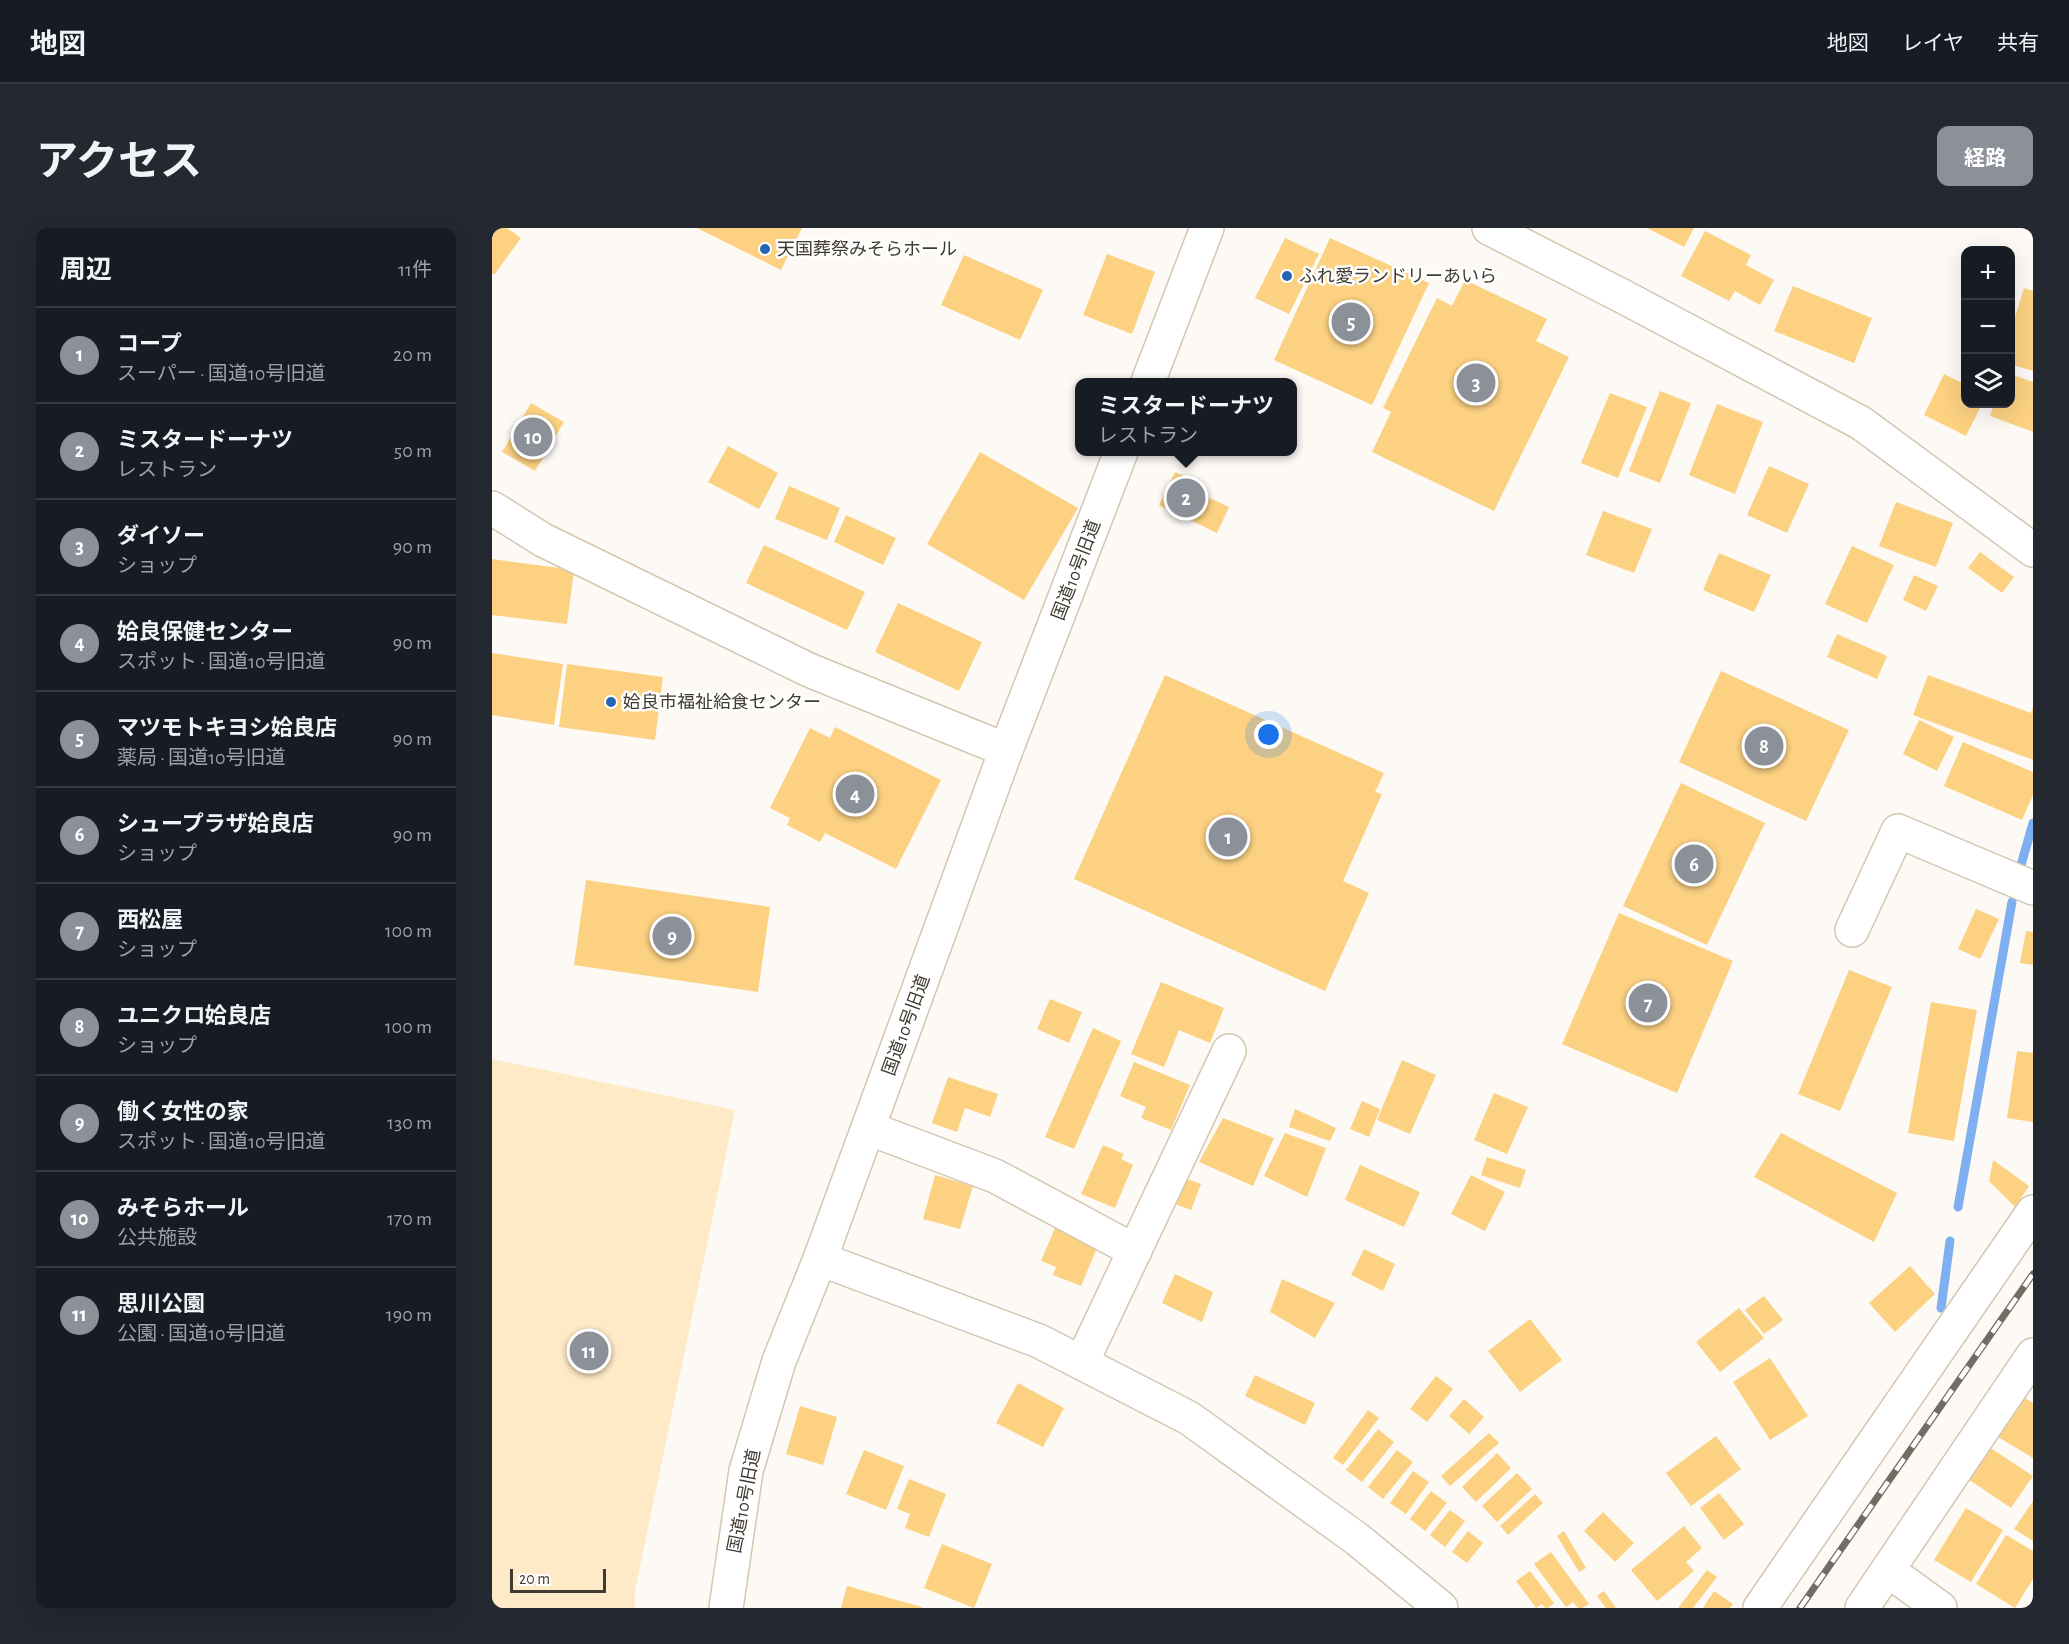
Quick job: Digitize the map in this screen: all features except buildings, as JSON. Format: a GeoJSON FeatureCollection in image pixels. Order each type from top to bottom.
{"type":"FeatureCollection","features":[{"type":"Feature","properties":{"kind":"street"},"geometry":{"type":"LineString","coordinates":[[1150,378],[1207,228]]}},
{"type":"Feature","properties":{"kind":"street"},"geometry":{"type":"LineString","coordinates":[[1489,228],[1861,423],[2033,550]]}},
{"type":"Feature","properties":{"kind":"street","name":"国道10号旧道"},"geometry":{"type":"LineString","coordinates":[[726,1608],[746,1471],[779,1361],[820,1259],[1006,750],[1119,456]]}},
{"type":"Feature","properties":{"kind":"street"},"geometry":{"type":"LineString","coordinates":[[492,508],[543,540],[809,670],[1006,750]]}},
{"type":"Feature","properties":{"kind":"street"},"geometry":{"type":"LineString","coordinates":[[1852,930],[1898,831],[2033,888]]}},
{"type":"Feature","properties":{"kind":"street"},"geometry":{"type":"LineString","coordinates":[[1082,1362],[1229,1051]]}},
{"type":"Feature","properties":{"kind":"street"},"geometry":{"type":"LineString","coordinates":[[868,1128],[995,1176],[1136,1251]]}},
{"type":"Feature","properties":{"kind":"street"},"geometry":{"type":"LineString","coordinates":[[1760,1608],[2033,1212]]}},
{"type":"Feature","properties":{"kind":"street"},"geometry":{"type":"LineString","coordinates":[[820,1259],[1039,1341],[1189,1418],[1357,1539],[1441,1608]]}},
{"type":"Feature","properties":{"kind":"street"},"geometry":{"type":"LineString","coordinates":[[1862,1608],[2033,1355]]}},
{"type":"Feature","properties":{"kind":"street"},"geometry":{"type":"LineString","coordinates":[[1888,1571],[1940,1608]]}},
{"type":"Feature","properties":{"kind":"shaded area"},"geometry":{"type":"Polygon","coordinates":[[[492,1059],[735,1110],[635,1591],[635,1608],[492,1608],[492,1059]]]}},
{"type":"Feature","properties":{"kind":"waterway"},"geometry":{"type":"LineString","coordinates":[[2021,865],[2033,823]]}},
{"type":"Feature","properties":{"kind":"waterway"},"geometry":{"type":"LineString","coordinates":[[1958,1207],[2012,902]]}},
{"type":"Feature","properties":{"kind":"waterway"},"geometry":{"type":"LineString","coordinates":[[1941,1308],[1950,1241]]}},
{"type":"Feature","properties":{"kind":"railway"},"geometry":{"type":"LineString","coordinates":[[1800,1608],[2033,1274]]}},
{"type":"Feature","properties":{"kind":"place","name":"天国葬祭みそらホール"},"geometry":{"type":"Point","coordinates":[765,249]}},
{"type":"Feature","properties":{"kind":"place","name":"ふれ愛ランドリーあいら"},"geometry":{"type":"Point","coordinates":[1287,276]}},
{"type":"Feature","properties":{"kind":"place","name":"マツモトキヨシ姶良店"},"geometry":{"type":"Point","coordinates":[1351,322]}},
{"type":"Feature","properties":{"kind":"place","name":"ダイソー"},"geometry":{"type":"Point","coordinates":[1476,383]}},
{"type":"Feature","properties":{"kind":"place","name":"みそらホール"},"geometry":{"type":"Point","coordinates":[533,437]}},
{"type":"Feature","properties":{"kind":"place","name":"ミスタードーナツ"},"geometry":{"type":"Point","coordinates":[1186,498]}},
{"type":"Feature","properties":{"kind":"place","name":"姶良市福祉給食センター"},"geometry":{"type":"Point","coordinates":[611,702]}},
{"type":"Feature","properties":{"kind":"place","name":"ユニクロ姶良店"},"geometry":{"type":"Point","coordinates":[1764,746]}},
{"type":"Feature","properties":{"kind":"place","name":"姶良保健センター"},"geometry":{"type":"Point","coordinates":[855,794]}},
{"type":"Feature","properties":{"kind":"place","name":"コープ"},"geometry":{"type":"Point","coordinates":[1228,837]}},
{"type":"Feature","properties":{"kind":"place","name":"シュープラザ姶良店"},"geometry":{"type":"Point","coordinates":[1694,864]}},
{"type":"Feature","properties":{"kind":"place","name":"働く女性の家"},"geometry":{"type":"Point","coordinates":[672,936]}},
{"type":"Feature","properties":{"kind":"place","name":"西松屋"},"geometry":{"type":"Point","coordinates":[1648,1003]}},
{"type":"Feature","properties":{"kind":"place","name":"思川公園"},"geometry":{"type":"Point","coordinates":[589,1351]}}]}
